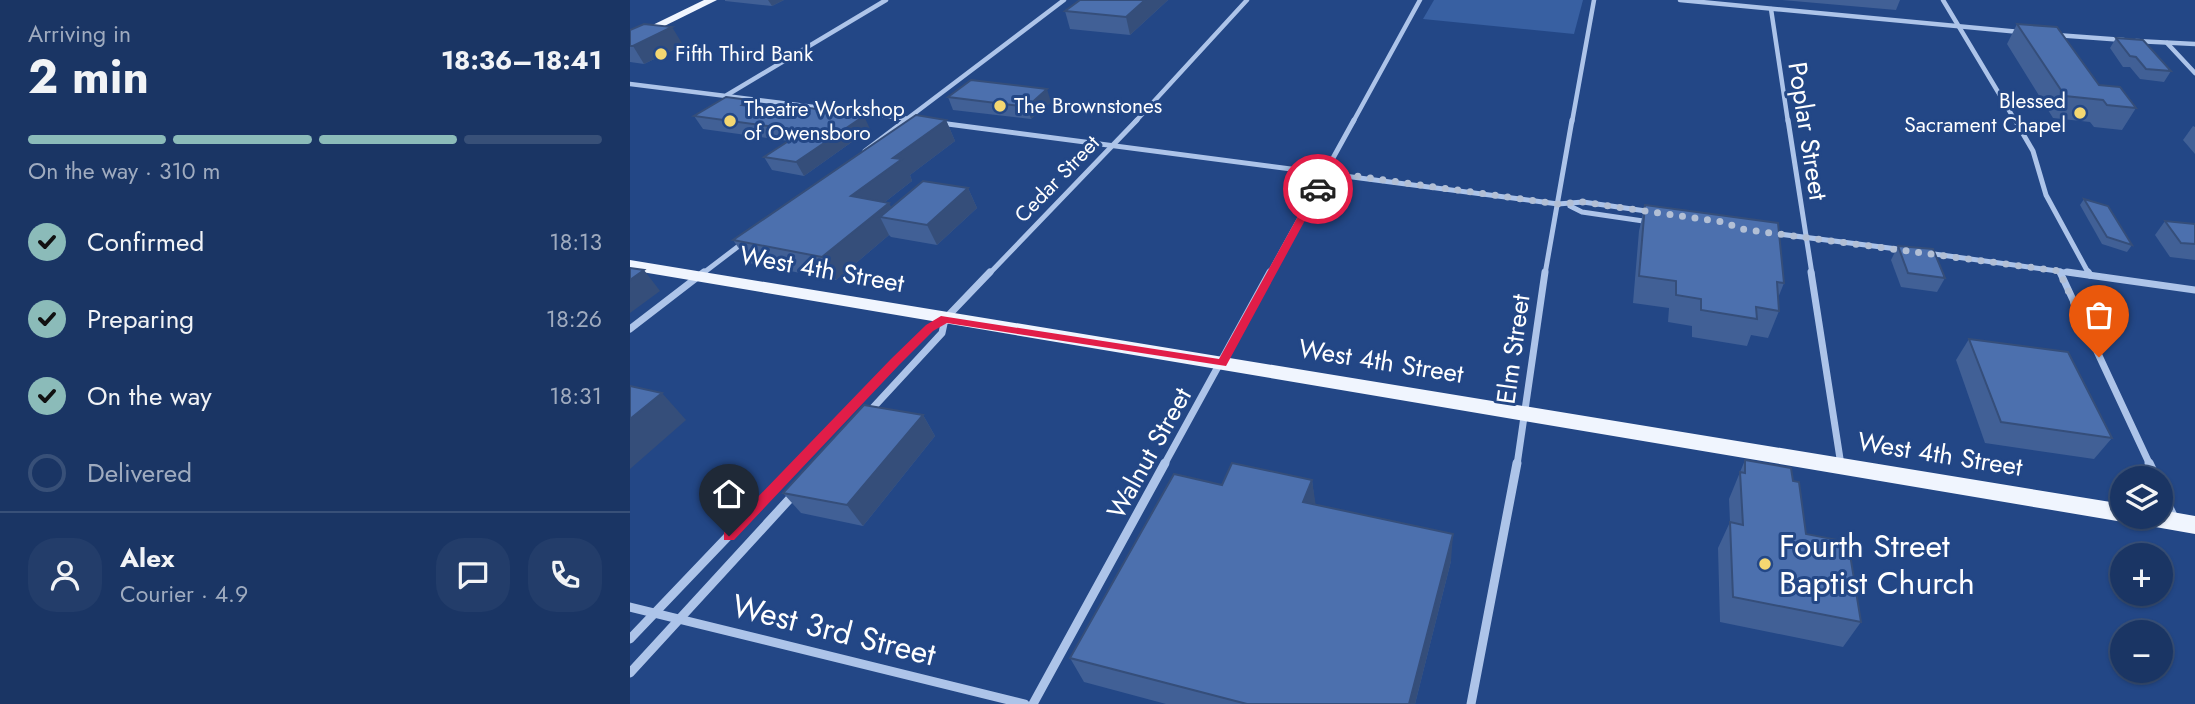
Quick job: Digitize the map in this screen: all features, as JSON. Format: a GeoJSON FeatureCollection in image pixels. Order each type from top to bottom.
{"type":"FeatureCollection","features":[{"type":"Feature","properties":{"kind":"main road"},"geometry":{"type":"LineString","coordinates":[[630,40],[712,0]]}},
{"type":"Feature","properties":{"kind":"main road","name":"West 4th Street"},"geometry":{"type":"LineString","coordinates":[[630,265],[2110,511]]}},
{"type":"Feature","properties":{"kind":"street"},"geometry":{"type":"LineString","coordinates":[[726,96],[886,0]]}},
{"type":"Feature","properties":{"kind":"street"},"geometry":{"type":"LineString","coordinates":[[863,152],[1064,0]]}},
{"type":"Feature","properties":{"kind":"street","name":"Cedar Street"},"geometry":{"type":"LineString","coordinates":[[630,639],[895,362],[929,328],[945,319],[1114,145],[1247,0]]}},
{"type":"Feature","properties":{"kind":"street","name":"Walnut Street"},"geometry":{"type":"LineString","coordinates":[[1033,704],[1420,0]]}},
{"type":"Feature","properties":{"kind":"street","name":"Elm Street"},"geometry":{"type":"LineString","coordinates":[[1471,704],[1524,413],[1594,0]]}},
{"type":"Feature","properties":{"kind":"street"},"geometry":{"type":"LineString","coordinates":[[1680,0],[2023,32]]}},
{"type":"Feature","properties":{"kind":"street"},"geometry":{"type":"LineString","coordinates":[[1758,0],[1759,8]]}},
{"type":"Feature","properties":{"kind":"street"},"geometry":{"type":"LineString","coordinates":[[1943,0],[2033,151],[2046,195],[2090,275]]}},
{"type":"Feature","properties":{"kind":"street","name":"Poplar Street"},"geometry":{"type":"LineString","coordinates":[[1771,9],[1841,466]]}},
{"type":"Feature","properties":{"kind":"street"},"geometry":{"type":"LineString","coordinates":[[2047,34],[2195,44]]}},
{"type":"Feature","properties":{"kind":"street"},"geometry":{"type":"LineString","coordinates":[[2167,42],[2195,73]]}},
{"type":"Feature","properties":{"kind":"street"},"geometry":{"type":"LineString","coordinates":[[630,84],[1327,172],[1558,204],[1583,202],[1660,213]]}},
{"type":"Feature","properties":{"kind":"street"},"geometry":{"type":"LineString","coordinates":[[1569,205],[1582,212],[1660,223]]}},
{"type":"Feature","properties":{"kind":"street"},"geometry":{"type":"LineString","coordinates":[[1767,232],[2195,290]]}},
{"type":"Feature","properties":{"kind":"street"},"geometry":{"type":"LineString","coordinates":[[630,328],[753,235]]}},
{"type":"Feature","properties":{"kind":"street"},"geometry":{"type":"LineString","coordinates":[[2059,271],[2150,466]]}},
{"type":"Feature","properties":{"kind":"street","name":"Cedar Street"},"geometry":{"type":"LineString","coordinates":[[858,425],[942,333],[945,319]]}},
{"type":"Feature","properties":{"kind":"street"},"geometry":{"type":"LineString","coordinates":[[630,673],[801,486]]}},
{"type":"Feature","properties":{"kind":"street"},"geometry":{"type":"LineString","coordinates":[[2173,506],[2185,523]]}},
{"type":"Feature","properties":{"kind":"street","name":"West 3rd Street"},"geometry":{"type":"LineString","coordinates":[[630,607],[1025,704]]}},
{"type":"Feature","properties":{"kind":"shaded area"},"geometry":{"type":"Polygon","coordinates":[[[1434,0],[1583,0],[1574,34],[1423,19],[1434,0]]]}},
{"type":"Feature","properties":{"kind":"building"},"geometry":{"type":"Polygon","coordinates":[[[1080,0],[1145,0],[1126,17],[1065,11],[1080,0]]]}},
{"type":"Feature","properties":{"kind":"building"},"geometry":{"type":"Polygon","coordinates":[[[644,24],[672,27],[630,46],[630,30],[644,24]]]}},
{"type":"Feature","properties":{"kind":"building"},"geometry":{"type":"Polygon","coordinates":[[[2017,24],[2057,27],[2099,85],[2120,87],[2136,108],[2107,105],[2103,100],[2065,96],[2017,24]]]}},
{"type":"Feature","properties":{"kind":"building"},"geometry":{"type":"Polygon","coordinates":[[[2116,38],[2143,40],[2171,71],[2146,69],[2136,57],[2130,56],[2116,38]]]}},
{"type":"Feature","properties":{"kind":"building"},"geometry":{"type":"Polygon","coordinates":[[[971,80],[1047,89],[1027,107],[948,97],[971,80]]]}},
{"type":"Feature","properties":{"kind":"building"},"geometry":{"type":"Polygon","coordinates":[[[726,97],[749,100],[742,105],[795,112],[803,107],[864,116],[796,162],[764,157],[804,131],[694,116],[726,97]]]}},
{"type":"Feature","properties":{"kind":"building"},"geometry":{"type":"Polygon","coordinates":[[[916,115],[946,120],[893,158],[902,159],[851,196],[889,203],[822,257],[733,240],[916,115]]]}},
{"type":"Feature","properties":{"kind":"building"},"geometry":{"type":"Polygon","coordinates":[[[923,181],[968,188],[927,225],[880,217],[923,181]]]}},
{"type":"Feature","properties":{"kind":"building"},"geometry":{"type":"Polygon","coordinates":[[[2084,199],[2108,206],[2132,245],[2107,237],[2084,199]]]}},
{"type":"Feature","properties":{"kind":"building"},"geometry":{"type":"Polygon","coordinates":[[[1645,205],[1778,223],[1784,283],[1777,282],[1779,311],[1756,307],[1757,319],[1701,310],[1701,299],[1676,295],[1676,281],[1639,276],[1645,205]]]}},
{"type":"Feature","properties":{"kind":"building"},"geometry":{"type":"Polygon","coordinates":[[[2165,221],[2195,224],[2195,244],[2181,243],[2165,221]]]}},
{"type":"Feature","properties":{"kind":"building"},"geometry":{"type":"Polygon","coordinates":[[[1898,246],[1933,249],[1945,278],[1908,273],[1898,246]]]}},
{"type":"Feature","properties":{"kind":"building"},"geometry":{"type":"Polygon","coordinates":[[[630,268],[644,270],[630,280],[630,268]]]}},
{"type":"Feature","properties":{"kind":"building"},"geometry":{"type":"Polygon","coordinates":[[[1969,339],[2068,352],[2112,438],[2001,422],[1969,339]]]}},
{"type":"Feature","properties":{"kind":"building"},"geometry":{"type":"Polygon","coordinates":[[[630,386],[662,393],[630,419],[630,386]]]}},
{"type":"Feature","properties":{"kind":"building"},"geometry":{"type":"Polygon","coordinates":[[[864,405],[923,415],[847,505],[783,493],[864,405]]]}},
{"type":"Feature","properties":{"kind":"building","name":"Fourth Street Baptist Church"},"geometry":{"type":"Polygon","coordinates":[[[1745,460],[1791,468],[1793,481],[1799,482],[1806,534],[1848,542],[1861,622],[1733,597],[1730,522],[1743,525],[1740,472],[1745,473],[1745,460]]]}},
{"type":"Feature","properties":{"kind":"building"},"geometry":{"type":"Polygon","coordinates":[[[1232,463],[1312,480],[1303,502],[1453,534],[1409,704],[1247,704],[1070,658],[1174,474],[1222,485],[1232,463]]]}},
{"type":"Feature","properties":{"kind":"way so far"},"geometry":{"type":"LineString","coordinates":[[1318,189],[1327,172],[1558,204],[1583,202],[1724,222],[1741,229],[2059,271],[2099,357]]}},
{"type":"Feature","properties":{"kind":"place","name":"Fifth Third Bank"},"geometry":{"type":"Point","coordinates":[661,54]}},
{"type":"Feature","properties":{"kind":"place","name":"The Brownstones"},"geometry":{"type":"Point","coordinates":[1000,106]}},
{"type":"Feature","properties":{"kind":"place","name":"Blessed Sacrament Chapel"},"geometry":{"type":"Point","coordinates":[2080,113]}},
{"type":"Feature","properties":{"kind":"place","name":"Theatre Workshop of Owensboro"},"geometry":{"type":"Point","coordinates":[730,121]}},
{"type":"Feature","properties":{"kind":"place","name":"Fourth Street Baptist Church"},"geometry":{"type":"Point","coordinates":[1765,564]}},
{"type":"Feature","properties":{"kind":"route"},"geometry":{"type":"LineString","coordinates":[[729,536],[895,362],[929,328],[945,319],[1222,363],[1318,189]]}}]}
